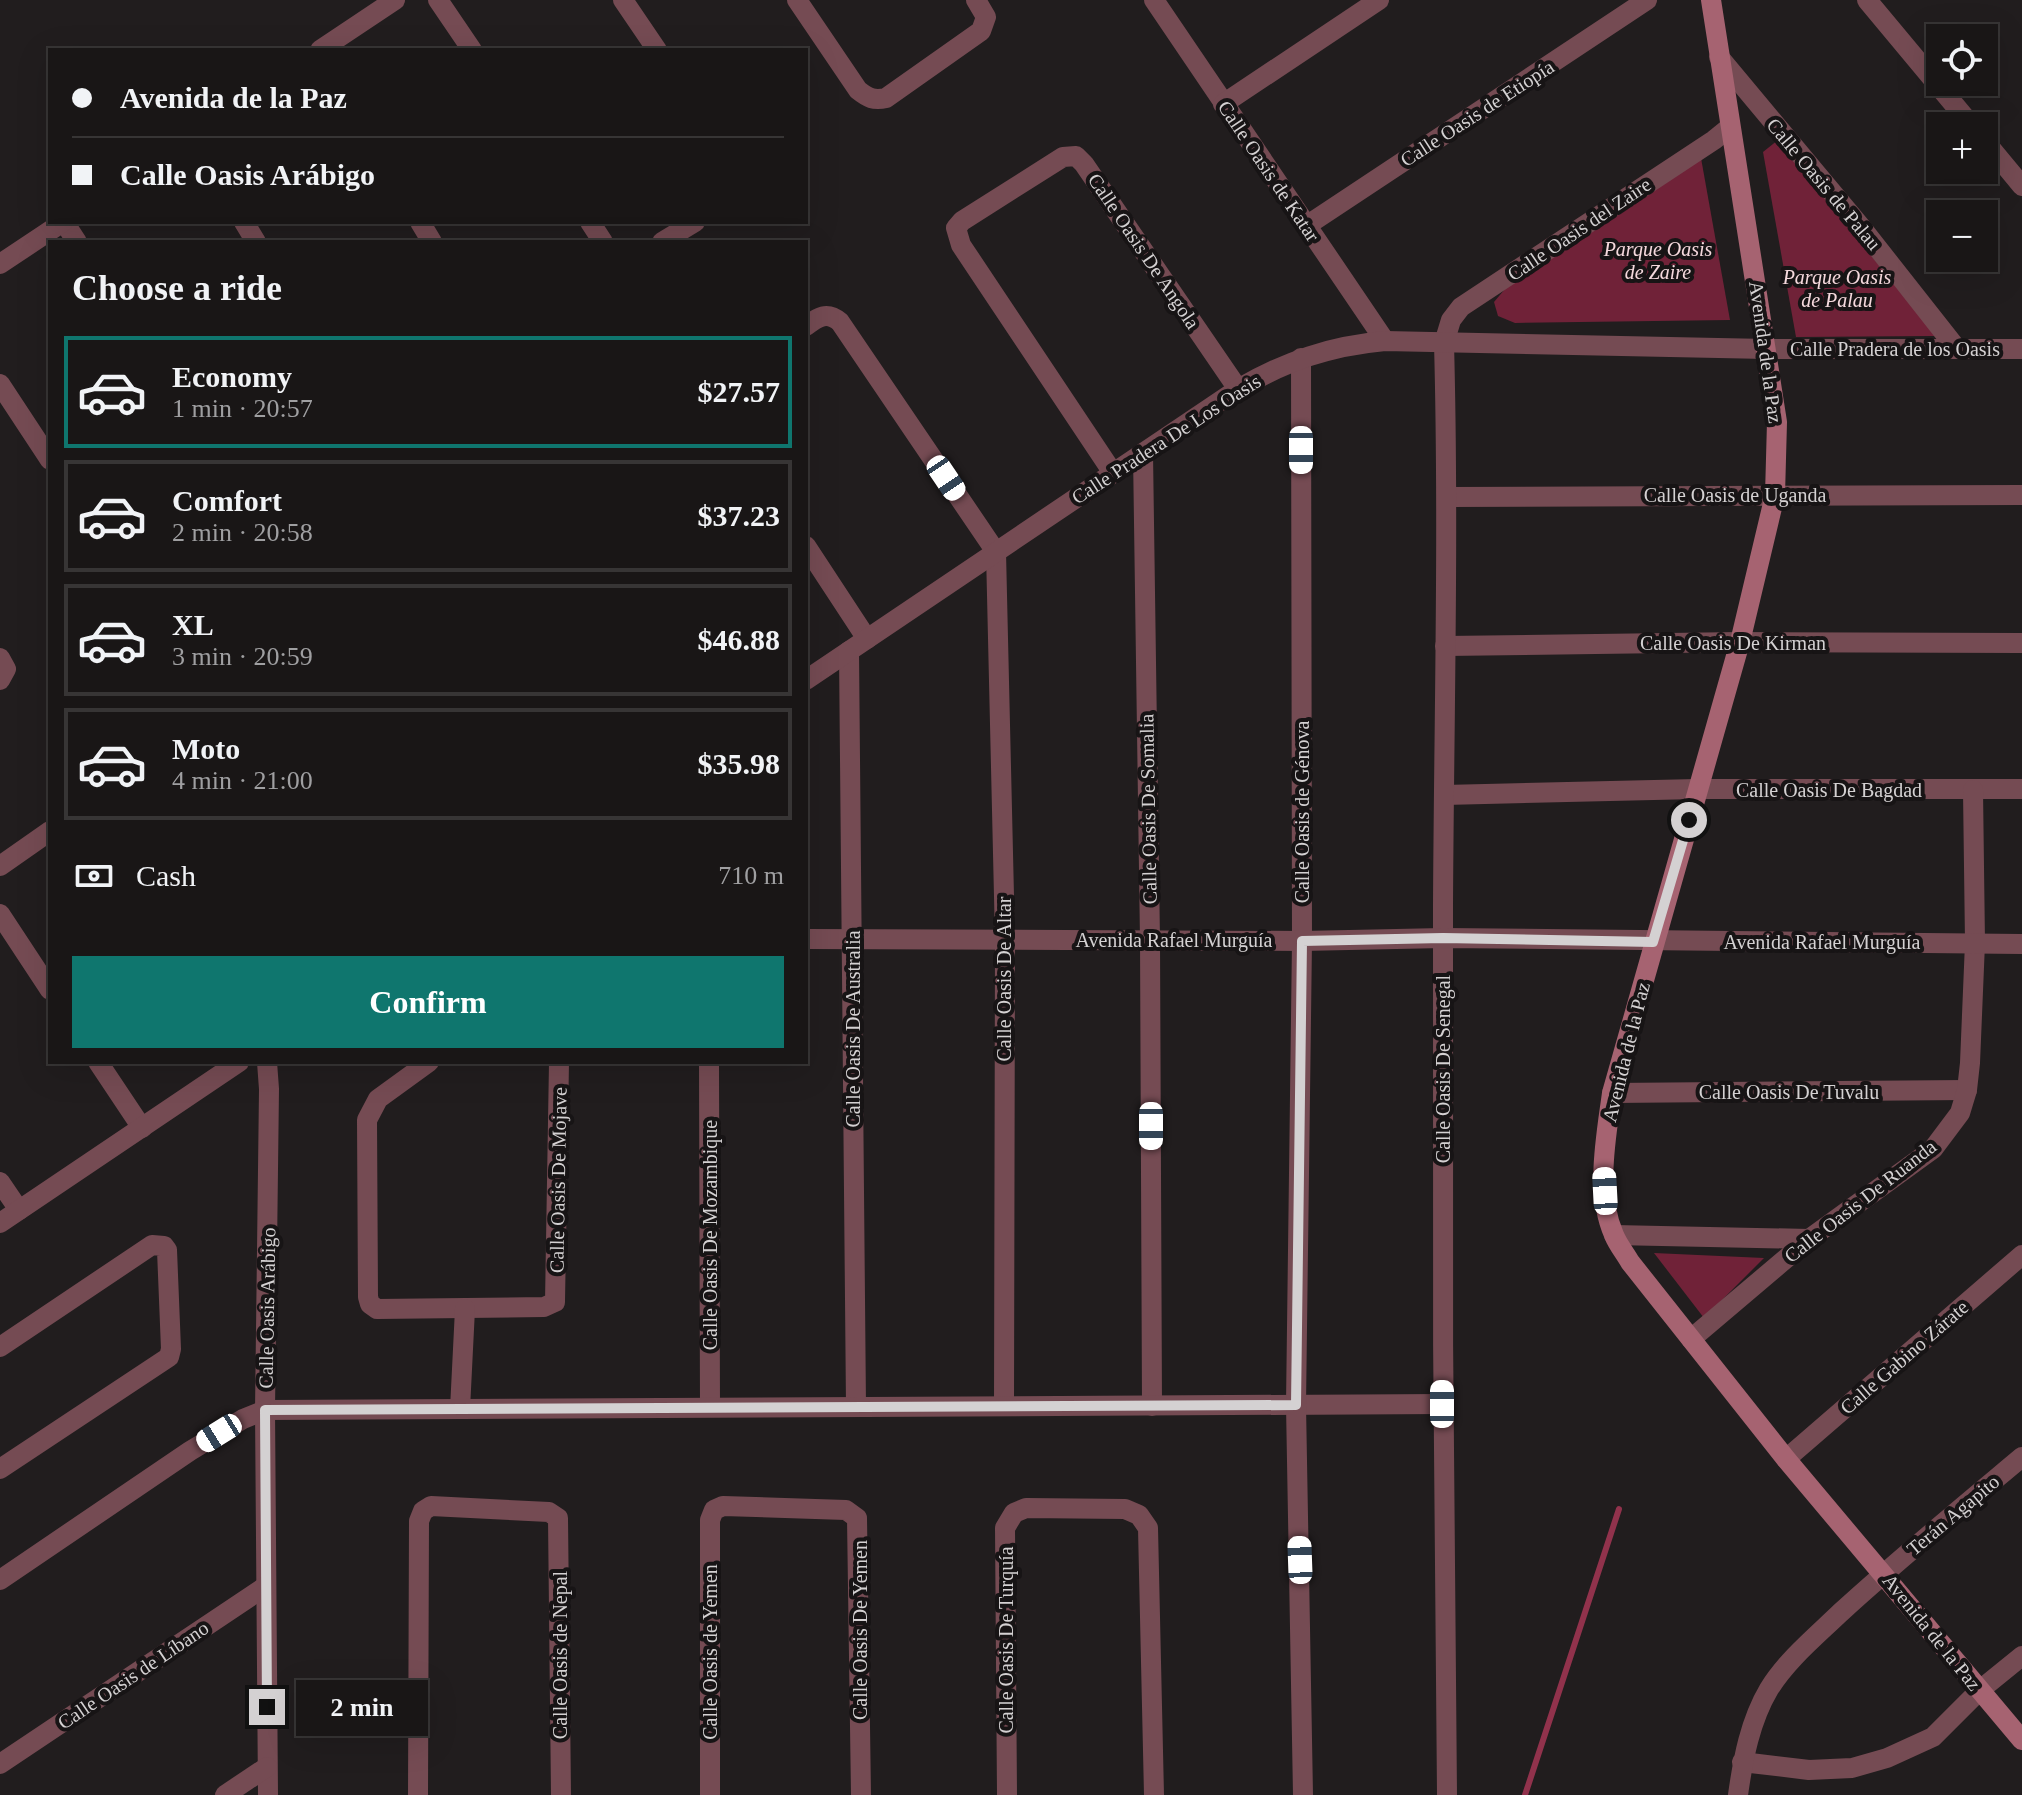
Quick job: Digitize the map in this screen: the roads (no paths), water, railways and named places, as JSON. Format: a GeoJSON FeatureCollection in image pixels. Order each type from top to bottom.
{"type":"FeatureCollection","features":[{"type":"Feature","properties":{"kind":"main road","name":"Avenida de la Paz"},"geometry":{"type":"LineString","coordinates":[[1711,0],[1777,422],[1775,495],[1740,642],[1612,1093],[1604,1156],[1609,1217],[1614,1235],[1630,1262],[1786,1459],[2022,1740]]}},
{"type":"Feature","properties":{"kind":"street"},"geometry":{"type":"LineString","coordinates":[[323,48],[395,0]]}},
{"type":"Feature","properties":{"kind":"street"},"geometry":{"type":"LineString","coordinates":[[438,0],[471,48]]}},
{"type":"Feature","properties":{"kind":"street"},"geometry":{"type":"LineString","coordinates":[[623,0],[656,48]]}},
{"type":"Feature","properties":{"kind":"street"},"geometry":{"type":"LineString","coordinates":[[797,0],[858,90],[871,100],[879,100],[981,31],[986,17],[976,0]]}},
{"type":"Feature","properties":{"kind":"street","name":"Calle Oasis de Katar"},"geometry":{"type":"LineString","coordinates":[[1154,0],[1385,341]]}},
{"type":"Feature","properties":{"kind":"street"},"geometry":{"type":"LineString","coordinates":[[1223,104],[1379,0]]}},
{"type":"Feature","properties":{"kind":"street","name":"Calle Oasis de Etiopía"},"geometry":{"type":"LineString","coordinates":[[1306,226],[1647,0]]}},
{"type":"Feature","properties":{"kind":"street"},"geometry":{"type":"LineString","coordinates":[[1867,0],[1960,112]]}},
{"type":"Feature","properties":{"kind":"street","name":"Calle Oasis de Palau"},"geometry":{"type":"LineString","coordinates":[[1719,57],[1861,227],[1957,349]]}},
{"type":"Feature","properties":{"kind":"street","name":"Calle Oasis del Zaire"},"geometry":{"type":"LineString","coordinates":[[1444,343],[1451,320],[1461,307],[1730,127]]}},
{"type":"Feature","properties":{"kind":"street","name":"Calle Oasis De Angola"},"geometry":{"type":"LineString","coordinates":[[1113,473],[961,245],[956,232],[962,221],[1063,157],[1076,156],[1238,389]]}},
{"type":"Feature","properties":{"kind":"street"},"geometry":{"type":"LineString","coordinates":[[1998,157],[2022,186]]}},
{"type":"Feature","properties":{"kind":"street"},"geometry":{"type":"LineString","coordinates":[[0,264],[61,224]]}},
{"type":"Feature","properties":{"kind":"street"},"geometry":{"type":"LineString","coordinates":[[665,240],[692,224]]}},
{"type":"Feature","properties":{"kind":"street"},"geometry":{"type":"LineString","coordinates":[[808,325],[826,315],[840,322],[996,552]]}},
{"type":"Feature","properties":{"kind":"street","name":"Calle Pradera De Los Oasis"},"geometry":{"type":"LineString","coordinates":[[808,679],[1238,389],[1269,371],[1301,358],[1345,344],[1385,341],[1767,349]]}},
{"type":"Feature","properties":{"kind":"street","name":"Calle Oasis De Senegal"},"geometry":{"type":"LineString","coordinates":[[1444,343],[1448,497],[1442,1404],[1447,1795]]}},
{"type":"Feature","properties":{"kind":"street","name":"Calle Pradera de los Oasis"},"geometry":{"type":"LineString","coordinates":[[1767,349],[2022,349]]}},
{"type":"Feature","properties":{"kind":"street","name":"Calle Oasis de Génova"},"geometry":{"type":"LineString","coordinates":[[1301,358],[1302,941],[1296,1405],[1303,1795]]}},
{"type":"Feature","properties":{"kind":"street"},"geometry":{"type":"LineString","coordinates":[[0,384],[48,457]]}},
{"type":"Feature","properties":{"kind":"street","name":"Calle Oasis De Somalia"},"geometry":{"type":"LineString","coordinates":[[1143,453],[1150,940],[1152,1406]]}},
{"type":"Feature","properties":{"kind":"street","name":"Calle Oasis de Uganda"},"geometry":{"type":"LineString","coordinates":[[1448,497],[2022,495]]}},
{"type":"Feature","properties":{"kind":"street"},"geometry":{"type":"LineString","coordinates":[[808,549],[867,639]]}},
{"type":"Feature","properties":{"kind":"street","name":"Calle Oasis De Altar"},"geometry":{"type":"LineString","coordinates":[[996,552],[1005,939],[1004,1406]]}},
{"type":"Feature","properties":{"kind":"street","name":"Calle Oasis De Kirman"},"geometry":{"type":"LineString","coordinates":[[1445,646],[1740,642],[2022,643]]}},
{"type":"Feature","properties":{"kind":"street","name":"Calle Oasis De Australia"},"geometry":{"type":"LineString","coordinates":[[849,651],[856,1407]]}},
{"type":"Feature","properties":{"kind":"street"},"geometry":{"type":"LineString","coordinates":[[0,658],[6,669],[0,680]]}},
{"type":"Feature","properties":{"kind":"street","name":"Calle Oasis De Bagdad"},"geometry":{"type":"LineString","coordinates":[[1444,795],[1697,789],[2022,789]]}},
{"type":"Feature","properties":{"kind":"street","name":"Calle Oasis De Ruanda"},"geometry":{"type":"LineString","coordinates":[[1691,1339],[1809,1239],[1933,1149],[1960,1113],[1967,1090],[1975,943],[1973,790]]}},
{"type":"Feature","properties":{"kind":"street"},"geometry":{"type":"LineString","coordinates":[[0,866],[48,832]]}},
{"type":"Feature","properties":{"kind":"street"},"geometry":{"type":"LineString","coordinates":[[0,914],[48,987]]}},
{"type":"Feature","properties":{"kind":"street","name":"Avenida Rafael Murguía"},"geometry":{"type":"LineString","coordinates":[[808,939],[1302,941],[1443,938],[2022,944]]}},
{"type":"Feature","properties":{"kind":"street"},"geometry":{"type":"LineString","coordinates":[[99,1064],[142,1128]]}},
{"type":"Feature","properties":{"kind":"street"},"geometry":{"type":"LineString","coordinates":[[0,1223],[236,1064]]}},
{"type":"Feature","properties":{"kind":"street","name":"Calle Oasis Arábigo"},"geometry":{"type":"LineString","coordinates":[[267,1064],[265,1410],[268,1795]]}},
{"type":"Feature","properties":{"kind":"street","name":"Calle Oasis De Mojave"},"geometry":{"type":"LineString","coordinates":[[426,1064],[378,1099],[367,1120],[368,1297],[370,1304],[377,1309],[544,1307],[555,1302],[559,1064]]}},
{"type":"Feature","properties":{"kind":"street","name":"Calle Oasis De Mozambique"},"geometry":{"type":"LineString","coordinates":[[709,1064],[710,1407]]}},
{"type":"Feature","properties":{"kind":"street","name":"Calle Oasis De Tuvalu"},"geometry":{"type":"LineString","coordinates":[[1612,1093],[1967,1090]]}},
{"type":"Feature","properties":{"kind":"street"},"geometry":{"type":"LineString","coordinates":[[0,1182],[19,1210]]}},
{"type":"Feature","properties":{"kind":"street"},"geometry":{"type":"LineString","coordinates":[[1614,1235],[1809,1239]]}},
{"type":"Feature","properties":{"kind":"street"},"geometry":{"type":"LineString","coordinates":[[0,1347],[152,1245],[161,1244],[167,1250],[169,1357],[0,1469]]}},
{"type":"Feature","properties":{"kind":"street","name":"Calle Gabino Zárate"},"geometry":{"type":"LineString","coordinates":[[1786,1459],[2022,1255]]}},
{"type":"Feature","properties":{"kind":"street"},"geometry":{"type":"LineString","coordinates":[[460,1409],[465,1309]]}},
{"type":"Feature","properties":{"kind":"street"},"geometry":{"type":"LineString","coordinates":[[0,1580],[190,1451],[243,1419],[265,1410],[1442,1404]]}},
{"type":"Feature","properties":{"kind":"street","name":"Terán Agapito"},"geometry":{"type":"LineString","coordinates":[[1738,1795],[1742,1762],[1755,1719],[1769,1690],[1793,1658],[1884,1572],[2022,1457]]}},
{"type":"Feature","properties":{"kind":"street","name":"Calle Oasis de Nepal"},"geometry":{"type":"LineString","coordinates":[[418,1795],[419,1521],[423,1511],[431,1506],[549,1512],[555,1515],[559,1523],[561,1795]]}},
{"type":"Feature","properties":{"kind":"street","name":"Calle Oasis De Yemen"},"geometry":{"type":"LineString","coordinates":[[714,1510],[723,1506],[846,1510],[857,1518],[860,1524],[861,1795]]}},
{"type":"Feature","properties":{"kind":"street","name":"Calle Oasis De Turquía"},"geometry":{"type":"LineString","coordinates":[[1007,1795],[1005,1528],[1014,1513],[1026,1508],[1125,1509],[1139,1515],[1148,1528],[1154,1795]]}},
{"type":"Feature","properties":{"kind":"street","name":"Calle Oasis de Yemen"},"geometry":{"type":"LineString","coordinates":[[710,1795],[710,1520],[714,1510]]}},
{"type":"Feature","properties":{"kind":"street","name":"Calle Oasis de Líbano"},"geometry":{"type":"LineString","coordinates":[[0,1764],[266,1586]]}},
{"type":"Feature","properties":{"kind":"street"},"geometry":{"type":"LineString","coordinates":[[1742,1762],[1809,1770],[1852,1768],[1887,1758],[1933,1737],[1980,1690],[2022,1656]]}},
{"type":"Feature","properties":{"kind":"street"},"geometry":{"type":"LineString","coordinates":[[225,1795],[267,1767]]}},
{"type":"Feature","properties":{"kind":"waterway"},"geometry":{"type":"LineString","coordinates":[[1525,1795],[1619,1509]]}},
{"type":"Feature","properties":{"kind":"park label","name":"Parque Oasis de Zaire"},"geometry":{"type":"Point","coordinates":[1658,260]}},
{"type":"Feature","properties":{"kind":"park label","name":"Parque Oasis de Palau"},"geometry":{"type":"Point","coordinates":[1837,288]}}]}
